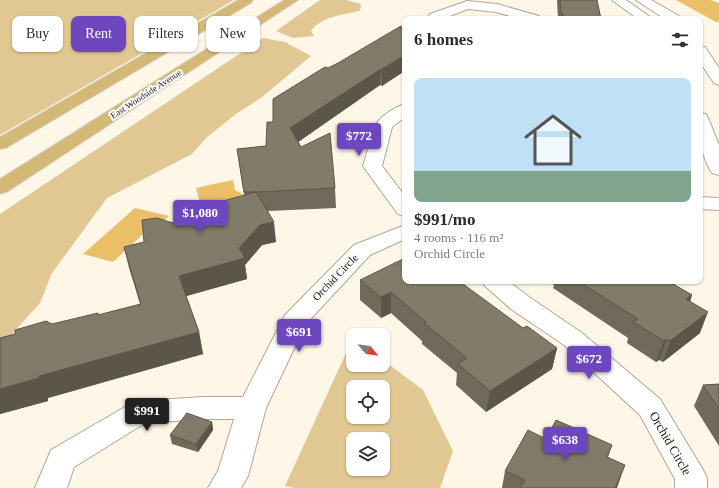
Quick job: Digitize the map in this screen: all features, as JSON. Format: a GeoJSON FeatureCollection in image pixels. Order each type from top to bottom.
{"type":"FeatureCollection","features":[{"type":"Feature","properties":{"kind":"main road"},"geometry":{"type":"LineString","coordinates":[[0,144],[247,0]]}},
{"type":"Feature","properties":{"kind":"main road","name":"East Woodside Avenue"},"geometry":{"type":"LineString","coordinates":[[0,188],[292,0]]}},
{"type":"Feature","properties":{"kind":"street"},"geometry":{"type":"LineString","coordinates":[[618,0],[655,8],[669,16]]}},
{"type":"Feature","properties":{"kind":"street"},"geometry":{"type":"LineString","coordinates":[[435,16],[467,5],[497,8],[524,16]]}},
{"type":"Feature","properties":{"kind":"street"},"geometry":{"type":"LineString","coordinates":[[638,5],[645,16]]}},
{"type":"Feature","properties":{"kind":"street"},"geometry":{"type":"LineString","coordinates":[[703,55],[719,80]]}},
{"type":"Feature","properties":{"kind":"street"},"geometry":{"type":"LineString","coordinates":[[402,111],[384,125],[372,166],[402,206]]}},
{"type":"Feature","properties":{"kind":"street"},"geometry":{"type":"LineString","coordinates":[[703,126],[719,169]]}},
{"type":"Feature","properties":{"kind":"street"},"geometry":{"type":"LineString","coordinates":[[703,203],[719,204]]}},
{"type":"Feature","properties":{"kind":"street","name":"Orchid Circle"},"geometry":{"type":"LineString","coordinates":[[224,488],[232,476],[252,408],[294,321],[362,250],[402,232]]}},
{"type":"Feature","properties":{"kind":"street","name":"Orchid Circle"},"geometry":{"type":"LineString","coordinates":[[497,284],[520,303],[573,339],[650,406],[692,478],[691,488]]}},
{"type":"Feature","properties":{"kind":"street"},"geometry":{"type":"LineString","coordinates":[[51,488],[62,459],[140,412],[203,408],[252,408]]}},
{"type":"Feature","properties":{"kind":"shaded area"},"geometry":{"type":"Polygon","coordinates":[[[0,0],[234,0],[198,21],[198,16],[134,16],[134,52],[144,52],[0,135],[0,0]]]}},
{"type":"Feature","properties":{"kind":"shaded area"},"geometry":{"type":"Polygon","coordinates":[[[320,0],[346,0],[361,4],[360,11],[340,15],[320,22],[311,31],[314,36],[293,38],[276,31],[320,0]]]}},
{"type":"Feature","properties":{"kind":"shaded area"},"geometry":{"type":"Polygon","coordinates":[[[676,0],[711,0],[719,3],[719,22],[716,22],[676,0]]]}},
{"type":"Feature","properties":{"kind":"shaded area"},"geometry":{"type":"Polygon","coordinates":[[[263,38],[285,42],[311,56],[262,97],[236,114],[207,137],[192,154],[107,198],[52,273],[40,303],[11,335],[0,339],[0,214],[242,52],[260,52],[260,40],[263,38]]]}},
{"type":"Feature","properties":{"kind":"shaded area"},"geometry":{"type":"Polygon","coordinates":[[[233,180],[235,190],[246,198],[212,210],[201,206],[196,188],[233,180]]]}},
{"type":"Feature","properties":{"kind":"shaded area"},"geometry":{"type":"Polygon","coordinates":[[[135,208],[169,216],[160,225],[154,224],[113,262],[83,254],[135,208]]]}},
{"type":"Feature","properties":{"kind":"shaded area"},"geometry":{"type":"Polygon","coordinates":[[[346,353],[346,372],[390,372],[390,365],[423,390],[453,451],[440,488],[295,488],[285,486],[346,353]]]}},
{"type":"Feature","properties":{"kind":"building"},"geometry":{"type":"Polygon","coordinates":[[[560,0],[597,0],[600,16],[563,16],[563,14],[561,14],[560,0]]]}},
{"type":"Feature","properties":{"kind":"building"},"geometry":{"type":"Polygon","coordinates":[[[401,26],[402,57],[290,128],[301,147],[330,133],[335,188],[244,192],[237,149],[266,146],[267,122],[273,122],[273,99],[325,67],[328,68],[338,63],[401,26]]]}},
{"type":"Feature","properties":{"kind":"building"},"geometry":{"type":"Polygon","coordinates":[[[256,192],[274,222],[260,225],[239,248],[245,258],[179,276],[199,332],[39,376],[39,378],[0,389],[0,338],[15,334],[15,330],[46,321],[52,324],[98,313],[98,315],[141,304],[124,247],[144,242],[142,220],[157,218],[173,223],[191,219],[208,205],[256,192]]]}},
{"type":"Feature","properties":{"kind":"building"},"geometry":{"type":"Polygon","coordinates":[[[402,259],[402,284],[463,284],[523,328],[527,326],[557,348],[490,391],[458,364],[467,358],[424,323],[426,322],[391,292],[381,297],[360,280],[402,259]]]}},
{"type":"Feature","properties":{"kind":"building"},"geometry":{"type":"Polygon","coordinates":[[[583,284],[673,284],[692,295],[686,299],[708,312],[670,341],[667,339],[664,341],[633,322],[638,319],[583,284]]]}},
{"type":"Feature","properties":{"kind":"building"},"geometry":{"type":"Polygon","coordinates":[[[719,384],[719,409],[703,385],[719,384]]]}},
{"type":"Feature","properties":{"kind":"building"},"geometry":{"type":"Polygon","coordinates":[[[187,413],[212,422],[196,444],[170,435],[187,413]]]}},
{"type":"Feature","properties":{"kind":"building"},"geometry":{"type":"Polygon","coordinates":[[[556,420],[612,445],[607,457],[625,465],[615,488],[520,488],[525,480],[505,471],[528,430],[546,439],[556,420]]]}}]}
